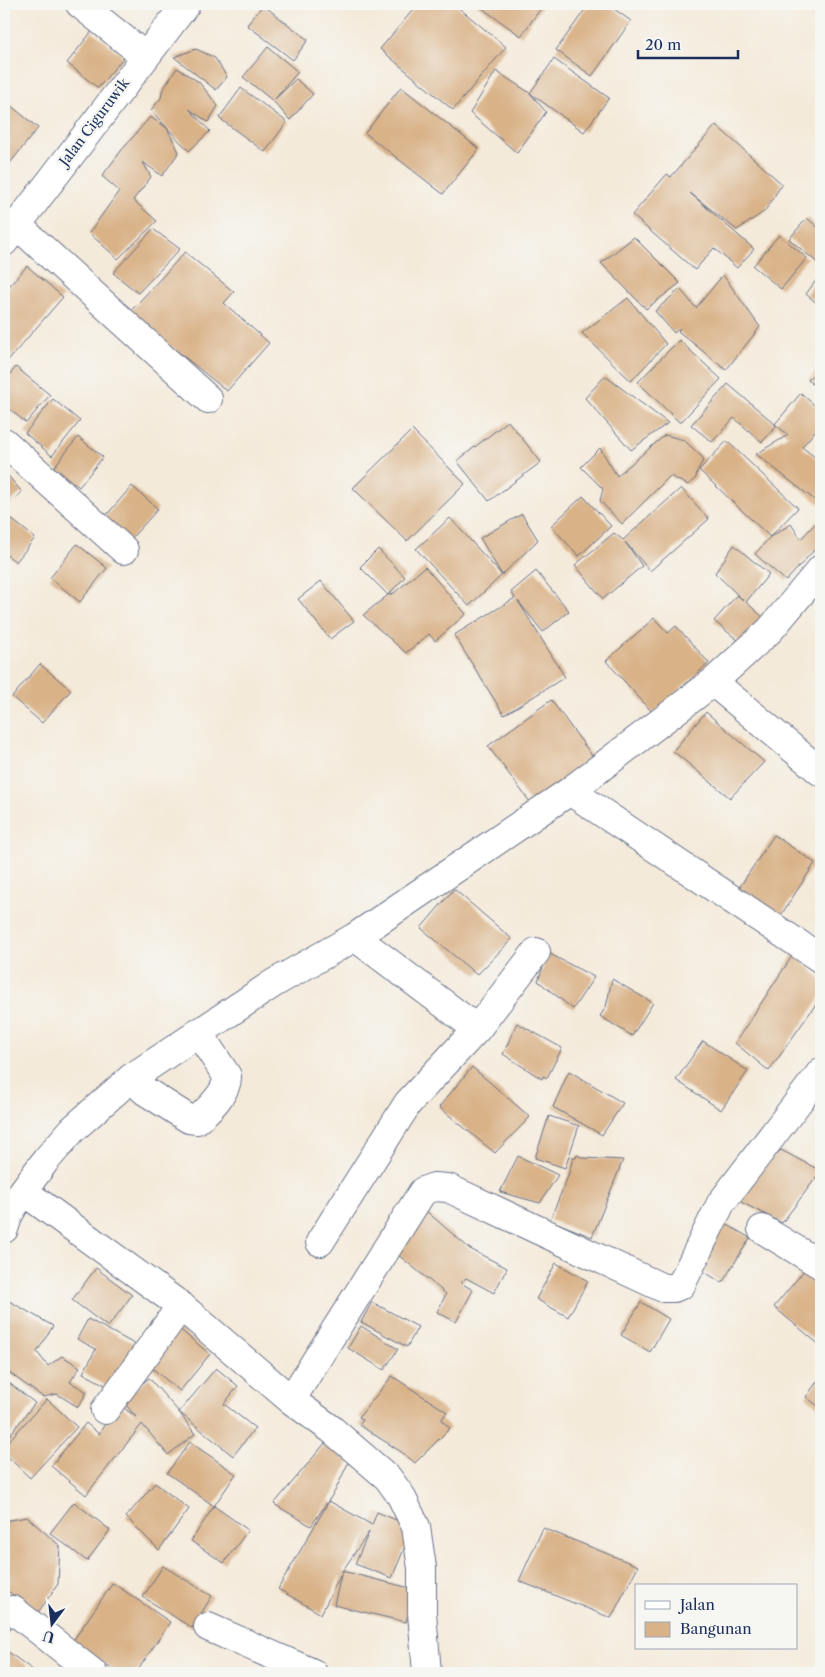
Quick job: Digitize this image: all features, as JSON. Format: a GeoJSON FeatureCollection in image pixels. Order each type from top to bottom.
{"type":"FeatureCollection","features":[{"type":"Feature","properties":{"kind":"street"},"geometry":{"type":"LineString","coordinates":[[80,4],[145,56]]}},
{"type":"Feature","properties":{"kind":"street","name":"Jalan Ciguruwik"},"geometry":{"type":"LineString","coordinates":[[10,234],[186,4]]}},
{"type":"Feature","properties":{"kind":"street"},"geometry":{"type":"LineString","coordinates":[[10,234],[208,399]]}},
{"type":"Feature","properties":{"kind":"street"},"geometry":{"type":"LineString","coordinates":[[4,442],[124,550]]}},
{"type":"Feature","properties":{"kind":"street"},"geometry":{"type":"LineString","coordinates":[[6,1217],[46,1160],[73,1129],[131,1078],[274,982],[355,937],[570,791],[713,682],[770,630],[821,569]]}},
{"type":"Feature","properties":{"kind":"street"},"geometry":{"type":"LineString","coordinates":[[713,682],[821,772]]}},
{"type":"Feature","properties":{"kind":"street"},"geometry":{"type":"LineString","coordinates":[[570,791],[821,960]]}},
{"type":"Feature","properties":{"kind":"street"},"geometry":{"type":"LineString","coordinates":[[355,937],[477,1029]]}},
{"type":"Feature","properties":{"kind":"street"},"geometry":{"type":"LineString","coordinates":[[320,1242],[408,1103],[477,1029],[536,952]]}},
{"type":"Feature","properties":{"kind":"street"},"geometry":{"type":"LineString","coordinates":[[131,1078],[145,1091],[189,1119],[197,1120],[213,1105],[226,1086],[227,1081],[227,1076],[198,1032]]}},
{"type":"Feature","properties":{"kind":"street"},"geometry":{"type":"LineString","coordinates":[[291,1400],[423,1191],[434,1187],[448,1188],[663,1288],[674,1288],[681,1285],[721,1203],[821,1072]]}},
{"type":"Feature","properties":{"kind":"street"},"geometry":{"type":"LineString","coordinates":[[24,1191],[181,1306],[291,1400],[332,1430],[388,1478],[401,1496],[416,1527],[422,1568],[422,1613],[427,1673]]}},
{"type":"Feature","properties":{"kind":"street"},"geometry":{"type":"LineString","coordinates":[[762,1228],[821,1264]]}},
{"type":"Feature","properties":{"kind":"street"},"geometry":{"type":"LineString","coordinates":[[105,1410],[181,1306]]}},
{"type":"Feature","properties":{"kind":"street"},"geometry":{"type":"LineString","coordinates":[[13,1610],[93,1673]]}},
{"type":"Feature","properties":{"kind":"street"},"geometry":{"type":"LineString","coordinates":[[208,1627],[313,1673]]}},
{"type":"Feature","properties":{"kind":"building"},"geometry":{"type":"Polygon","coordinates":[[[418,4],[454,4],[506,47],[453,110],[380,49],[418,4]]]}},
{"type":"Feature","properties":{"kind":"building"},"geometry":{"type":"Polygon","coordinates":[[[476,4],[544,4],[521,36],[476,4]]]}},
{"type":"Feature","properties":{"kind":"building"},"geometry":{"type":"Polygon","coordinates":[[[589,4],[607,4],[631,21],[592,76],[556,50],[589,4]]]}},
{"type":"Feature","properties":{"kind":"building"},"geometry":{"type":"Polygon","coordinates":[[[263,5],[308,40],[293,60],[247,25],[263,5]]]}},
{"type":"Feature","properties":{"kind":"building"},"geometry":{"type":"Polygon","coordinates":[[[92,31],[124,57],[98,88],[67,63],[92,31]]]}},
{"type":"Feature","properties":{"kind":"building"},"geometry":{"type":"Polygon","coordinates":[[[268,47],[298,72],[275,99],[296,79],[313,94],[290,120],[273,101],[243,77],[268,47]]]}},
{"type":"Feature","properties":{"kind":"building"},"geometry":{"type":"Polygon","coordinates":[[[196,49],[215,58],[227,77],[216,90],[174,57],[196,49]]]}},
{"type":"Feature","properties":{"kind":"building"},"geometry":{"type":"Polygon","coordinates":[[[554,59],[609,98],[584,132],[530,93],[554,59]]]}},
{"type":"Feature","properties":{"kind":"building"},"geometry":{"type":"Polygon","coordinates":[[[177,68],[199,82],[218,106],[208,122],[189,109],[210,131],[189,151],[151,110],[161,98],[162,91],[177,68]]]}},
{"type":"Feature","properties":{"kind":"building"},"geometry":{"type":"Polygon","coordinates":[[[496,71],[530,93],[546,112],[517,153],[470,113],[496,71]]]}},
{"type":"Feature","properties":{"kind":"building"},"geometry":{"type":"Polygon","coordinates":[[[401,87],[479,149],[443,194],[365,133],[401,87]]]}},
{"type":"Feature","properties":{"kind":"building"},"geometry":{"type":"Polygon","coordinates":[[[241,88],[287,122],[265,152],[219,118],[241,88]]]}},
{"type":"Feature","properties":{"kind":"building"},"geometry":{"type":"Polygon","coordinates":[[[4,100],[38,128],[10,163],[4,158],[4,100]]]}},
{"type":"Feature","properties":{"kind":"building"},"geometry":{"type":"Polygon","coordinates":[[[150,117],[167,128],[179,152],[162,176],[143,162],[151,177],[133,200],[157,221],[118,259],[89,233],[119,191],[102,176],[150,117]]]}},
{"type":"Feature","properties":{"kind":"building"},"geometry":{"type":"Polygon","coordinates":[[[716,125],[782,184],[765,211],[737,230],[690,193],[754,249],[737,268],[714,248],[695,270],[632,215],[667,174],[671,177],[716,125]]]}},
{"type":"Feature","properties":{"kind":"building"},"geometry":{"type":"Polygon","coordinates":[[[807,218],[821,230],[821,261],[819,264],[789,239],[807,218]]]}},
{"type":"Feature","properties":{"kind":"building"},"geometry":{"type":"Polygon","coordinates":[[[153,229],[180,249],[138,293],[113,273],[153,229]]]}},
{"type":"Feature","properties":{"kind":"building"},"geometry":{"type":"Polygon","coordinates":[[[779,235],[807,258],[781,289],[753,266],[779,235]]]}},
{"type":"Feature","properties":{"kind":"building"},"geometry":{"type":"Polygon","coordinates":[[[634,237],[680,283],[646,309],[601,263],[634,237]]]}},
{"type":"Feature","properties":{"kind":"building"},"geometry":{"type":"Polygon","coordinates":[[[185,252],[234,292],[224,303],[269,343],[227,391],[127,315],[185,252]]]}},
{"type":"Feature","properties":{"kind":"building"},"geometry":{"type":"Polygon","coordinates":[[[27,266],[63,297],[4,365],[4,292],[27,266]]]}},
{"type":"Feature","properties":{"kind":"building"},"geometry":{"type":"Polygon","coordinates":[[[723,275],[760,327],[726,370],[678,331],[680,328],[674,333],[655,311],[680,289],[696,308],[723,275]]]}},
{"type":"Feature","properties":{"kind":"building"},"geometry":{"type":"Polygon","coordinates":[[[821,276],[821,307],[806,294],[821,276]]]}},
{"type":"Feature","properties":{"kind":"building"},"geometry":{"type":"Polygon","coordinates":[[[628,298],[666,344],[631,381],[582,333],[628,298]]]}},
{"type":"Feature","properties":{"kind":"building"},"geometry":{"type":"Polygon","coordinates":[[[679,340],[721,379],[680,423],[638,382],[679,340]]]}},
{"type":"Feature","properties":{"kind":"building"},"geometry":{"type":"Polygon","coordinates":[[[821,365],[821,392],[808,380],[821,365]]]}},
{"type":"Feature","properties":{"kind":"building"},"geometry":{"type":"Polygon","coordinates":[[[16,367],[50,395],[26,423],[4,404],[4,381],[16,367]]]}},
{"type":"Feature","properties":{"kind":"building"},"geometry":{"type":"Polygon","coordinates":[[[605,376],[668,423],[631,450],[585,398],[605,376]]]}},
{"type":"Feature","properties":{"kind":"building"},"geometry":{"type":"Polygon","coordinates":[[[728,384],[775,424],[776,427],[762,442],[734,418],[712,442],[691,425],[728,384]]]}},
{"type":"Feature","properties":{"kind":"building"},"geometry":{"type":"Polygon","coordinates":[[[801,393],[821,411],[821,424],[802,447],[821,462],[821,505],[756,454],[788,435],[775,424],[801,393]]]}},
{"type":"Feature","properties":{"kind":"building"},"geometry":{"type":"Polygon","coordinates":[[[53,399],[80,421],[52,456],[25,433],[53,399]]]}},
{"type":"Feature","properties":{"kind":"building"},"geometry":{"type":"Polygon","coordinates":[[[508,421],[541,462],[489,501],[457,461],[508,421]]]}},
{"type":"Feature","properties":{"kind":"building"},"geometry":{"type":"Polygon","coordinates":[[[412,430],[465,484],[407,541],[353,488],[412,430]]]}},
{"type":"Feature","properties":{"kind":"building"},"geometry":{"type":"Polygon","coordinates":[[[665,435],[684,440],[704,459],[697,471],[696,478],[688,485],[670,476],[622,524],[600,501],[603,489],[581,467],[600,448],[617,476],[665,435]]]}},
{"type":"Feature","properties":{"kind":"building"},"geometry":{"type":"Polygon","coordinates":[[[78,437],[103,457],[79,487],[54,467],[78,437]]]}},
{"type":"Feature","properties":{"kind":"building"},"geometry":{"type":"Polygon","coordinates":[[[727,441],[798,508],[770,537],[699,470],[727,441]]]}},
{"type":"Feature","properties":{"kind":"building"},"geometry":{"type":"Polygon","coordinates":[[[4,471],[22,492],[4,508],[4,471]]]}},
{"type":"Feature","properties":{"kind":"building"},"geometry":{"type":"Polygon","coordinates":[[[132,486],[158,509],[128,542],[103,519],[132,486]]]}},
{"type":"Feature","properties":{"kind":"building"},"geometry":{"type":"Polygon","coordinates":[[[681,488],[709,519],[650,571],[625,542],[642,566],[603,599],[575,565],[614,533],[623,540],[681,488]]]}},
{"type":"Feature","properties":{"kind":"building"},"geometry":{"type":"Polygon","coordinates":[[[583,496],[611,526],[579,556],[551,526],[583,496]]]}},
{"type":"Feature","properties":{"kind":"building"},"geometry":{"type":"Polygon","coordinates":[[[4,513],[35,538],[16,562],[4,553],[4,513]]]}},
{"type":"Feature","properties":{"kind":"building"},"geometry":{"type":"Polygon","coordinates":[[[522,514],[538,540],[502,575],[480,538],[522,514]]]}},
{"type":"Feature","properties":{"kind":"building"},"geometry":{"type":"Polygon","coordinates":[[[821,517],[821,557],[814,550],[786,581],[755,554],[770,537],[791,524],[801,539],[821,517]]]}},
{"type":"Feature","properties":{"kind":"building"},"geometry":{"type":"Polygon","coordinates":[[[450,518],[502,575],[469,606],[416,549],[450,518]]]}},
{"type":"Feature","properties":{"kind":"building"},"geometry":{"type":"Polygon","coordinates":[[[77,544],[107,568],[80,602],[50,578],[77,544]]]}},
{"type":"Feature","properties":{"kind":"building"},"geometry":{"type":"Polygon","coordinates":[[[734,545],[769,574],[746,602],[766,620],[744,645],[714,621],[737,595],[743,600],[715,573],[734,545]]]}},
{"type":"Feature","properties":{"kind":"building"},"geometry":{"type":"Polygon","coordinates":[[[378,549],[405,577],[388,595],[360,567],[378,549]]]}},
{"type":"Feature","properties":{"kind":"building"},"geometry":{"type":"Polygon","coordinates":[[[425,567],[466,614],[435,641],[429,634],[406,653],[363,615],[388,595],[394,593],[425,567]]]}},
{"type":"Feature","properties":{"kind":"building"},"geometry":{"type":"Polygon","coordinates":[[[536,571],[569,611],[543,632],[518,601],[565,677],[504,715],[454,635],[515,598],[511,592],[536,571]]]}},
{"type":"Feature","properties":{"kind":"building"},"geometry":{"type":"Polygon","coordinates":[[[321,581],[354,621],[330,639],[298,599],[321,581]]]}},
{"type":"Feature","properties":{"kind":"building"},"geometry":{"type":"Polygon","coordinates":[[[654,618],[668,633],[676,626],[709,663],[653,713],[606,661],[654,618]]]}},
{"type":"Feature","properties":{"kind":"building"},"geometry":{"type":"Polygon","coordinates":[[[40,664],[71,690],[42,723],[12,697],[40,664]]]}},
{"type":"Feature","properties":{"kind":"building"},"geometry":{"type":"Polygon","coordinates":[[[551,700],[596,761],[533,806],[488,746],[551,700]]]}},
{"type":"Feature","properties":{"kind":"building"},"geometry":{"type":"Polygon","coordinates":[[[706,712],[764,762],[730,798],[673,751],[706,712]]]}},
{"type":"Feature","properties":{"kind":"building"},"geometry":{"type":"Polygon","coordinates":[[[774,835],[815,863],[779,918],[737,891],[774,835]]]}},
{"type":"Feature","properties":{"kind":"building"},"geometry":{"type":"Polygon","coordinates":[[[454,889],[512,939],[477,975],[421,928],[454,889]]]}},
{"type":"Feature","properties":{"kind":"building"},"geometry":{"type":"Polygon","coordinates":[[[548,953],[594,977],[573,1009],[538,981],[548,953]]]}},
{"type":"Feature","properties":{"kind":"building"},"geometry":{"type":"Polygon","coordinates":[[[794,953],[821,979],[821,997],[769,1071],[735,1043],[794,953]]]}},
{"type":"Feature","properties":{"kind":"building"},"geometry":{"type":"Polygon","coordinates":[[[612,979],[653,1003],[632,1036],[600,1016],[606,1007],[612,979]]]}},
{"type":"Feature","properties":{"kind":"building"},"geometry":{"type":"Polygon","coordinates":[[[517,1023],[562,1048],[547,1078],[543,1076],[542,1079],[503,1054],[517,1023]]]}},
{"type":"Feature","properties":{"kind":"building"},"geometry":{"type":"Polygon","coordinates":[[[703,1041],[748,1071],[721,1110],[676,1080],[703,1041]]]}},
{"type":"Feature","properties":{"kind":"building"},"geometry":{"type":"Polygon","coordinates":[[[472,1067],[530,1117],[495,1153],[439,1107],[472,1067]]]}},
{"type":"Feature","properties":{"kind":"building"},"geometry":{"type":"Polygon","coordinates":[[[569,1071],[623,1103],[602,1135],[553,1107],[569,1071]]]}},
{"type":"Feature","properties":{"kind":"building"},"geometry":{"type":"Polygon","coordinates":[[[549,1116],[579,1126],[565,1168],[535,1158],[549,1116]]]}},
{"type":"Feature","properties":{"kind":"building"},"geometry":{"type":"Polygon","coordinates":[[[781,1150],[821,1171],[782,1223],[729,1196],[781,1150]]]}},
{"type":"Feature","properties":{"kind":"building"},"geometry":{"type":"Polygon","coordinates":[[[577,1155],[584,1158],[623,1160],[592,1237],[550,1220],[568,1176],[573,1158],[576,1158],[577,1155]]]}},
{"type":"Feature","properties":{"kind":"building"},"geometry":{"type":"Polygon","coordinates":[[[518,1156],[558,1175],[540,1203],[500,1192],[518,1156]]]}},
{"type":"Feature","properties":{"kind":"building"},"geometry":{"type":"Polygon","coordinates":[[[425,1210],[470,1249],[507,1268],[494,1293],[466,1278],[461,1283],[473,1290],[456,1322],[437,1312],[446,1294],[392,1250],[425,1210]]]}},
{"type":"Feature","properties":{"kind":"building"},"geometry":{"type":"Polygon","coordinates":[[[721,1221],[750,1238],[722,1283],[694,1265],[721,1221]]]}},
{"type":"Feature","properties":{"kind":"building"},"geometry":{"type":"Polygon","coordinates":[[[556,1263],[588,1281],[568,1317],[536,1299],[556,1263]]]}},
{"type":"Feature","properties":{"kind":"building"},"geometry":{"type":"Polygon","coordinates":[[[807,1267],[821,1280],[821,1346],[774,1307],[807,1267]]]}},
{"type":"Feature","properties":{"kind":"building"},"geometry":{"type":"Polygon","coordinates":[[[96,1268],[132,1295],[108,1327],[72,1300],[96,1268]]]}},
{"type":"Feature","properties":{"kind":"building"},"geometry":{"type":"Polygon","coordinates":[[[4,1298],[53,1326],[37,1352],[48,1366],[62,1356],[80,1367],[70,1382],[87,1392],[78,1407],[57,1394],[43,1397],[4,1369],[4,1298]]]}},
{"type":"Feature","properties":{"kind":"building"},"geometry":{"type":"Polygon","coordinates":[[[372,1302],[418,1327],[407,1347],[361,1322],[372,1302]]]}},
{"type":"Feature","properties":{"kind":"building"},"geometry":{"type":"Polygon","coordinates":[[[641,1302],[669,1319],[650,1352],[621,1335],[641,1302]]]}},
{"type":"Feature","properties":{"kind":"building"},"geometry":{"type":"Polygon","coordinates":[[[88,1319],[140,1347],[116,1391],[83,1373],[96,1349],[77,1339],[88,1319]]]}},
{"type":"Feature","properties":{"kind":"building"},"geometry":{"type":"Polygon","coordinates":[[[361,1326],[398,1349],[384,1370],[348,1348],[361,1326]]]}},
{"type":"Feature","properties":{"kind":"building"},"geometry":{"type":"Polygon","coordinates":[[[178,1328],[210,1354],[180,1391],[147,1364],[178,1328]]]}},
{"type":"Feature","properties":{"kind":"building"},"geometry":{"type":"Polygon","coordinates":[[[216,1368],[238,1386],[224,1404],[255,1428],[233,1456],[179,1412],[216,1368]]]}},
{"type":"Feature","properties":{"kind":"building"},"geometry":{"type":"Polygon","coordinates":[[[392,1376],[447,1412],[441,1420],[450,1428],[415,1463],[403,1453],[359,1425],[363,1420],[359,1417],[392,1376]]]}},
{"type":"Feature","properties":{"kind":"building"},"geometry":{"type":"Polygon","coordinates":[[[821,1376],[821,1408],[806,1397],[821,1376]]]}},
{"type":"Feature","properties":{"kind":"building"},"geometry":{"type":"Polygon","coordinates":[[[149,1378],[179,1412],[195,1434],[168,1455],[142,1424],[86,1495],[51,1466],[86,1423],[99,1434],[117,1403],[136,1417],[122,1400],[149,1378]]]}},
{"type":"Feature","properties":{"kind":"building"},"geometry":{"type":"Polygon","coordinates":[[[4,1379],[35,1403],[4,1442],[4,1379]]]}},
{"type":"Feature","properties":{"kind":"building"},"geometry":{"type":"Polygon","coordinates":[[[47,1399],[77,1427],[30,1478],[4,1453],[4,1446],[47,1399]]]}},
{"type":"Feature","properties":{"kind":"building"},"geometry":{"type":"Polygon","coordinates":[[[190,1442],[236,1474],[214,1506],[167,1473],[190,1442]]]}},
{"type":"Feature","properties":{"kind":"building"},"geometry":{"type":"Polygon","coordinates":[[[326,1442],[350,1459],[335,1491],[311,1526],[274,1504],[326,1442]]]}},
{"type":"Feature","properties":{"kind":"building"},"geometry":{"type":"Polygon","coordinates":[[[155,1483],[189,1509],[159,1550],[126,1517],[155,1483]]]}},
{"type":"Feature","properties":{"kind":"building"},"geometry":{"type":"Polygon","coordinates":[[[329,1501],[372,1525],[377,1512],[413,1527],[392,1578],[355,1564],[369,1532],[343,1570],[321,1614],[278,1589],[329,1501]]]}},
{"type":"Feature","properties":{"kind":"building"},"geometry":{"type":"Polygon","coordinates":[[[74,1502],[110,1530],[87,1561],[50,1533],[74,1502]]]}},
{"type":"Feature","properties":{"kind":"building"},"geometry":{"type":"Polygon","coordinates":[[[214,1506],[248,1530],[224,1563],[191,1541],[214,1506]]]}},
{"type":"Feature","properties":{"kind":"building"},"geometry":{"type":"Polygon","coordinates":[[[27,1517],[60,1546],[58,1584],[37,1614],[4,1588],[4,1521],[27,1517]]]}},
{"type":"Feature","properties":{"kind":"building"},"geometry":{"type":"Polygon","coordinates":[[[543,1528],[638,1566],[611,1618],[519,1581],[543,1528]]]}},
{"type":"Feature","properties":{"kind":"building"},"geometry":{"type":"Polygon","coordinates":[[[163,1566],[212,1596],[192,1628],[143,1597],[163,1566]]]}},
{"type":"Feature","properties":{"kind":"building"},"geometry":{"type":"Polygon","coordinates":[[[342,1571],[414,1589],[406,1622],[334,1605],[342,1571]]]}},
{"type":"Feature","properties":{"kind":"building"},"geometry":{"type":"Polygon","coordinates":[[[113,1583],[170,1622],[136,1673],[119,1673],[72,1642],[113,1583]]]}},
{"type":"Feature","properties":{"kind":"building"},"geometry":{"type":"Polygon","coordinates":[[[4,1609],[17,1619],[4,1637],[4,1609]]]}},
{"type":"Feature","properties":{"kind":"building"},"geometry":{"type":"Polygon","coordinates":[[[4,1649],[37,1673],[4,1673],[4,1649]]]}}]}
